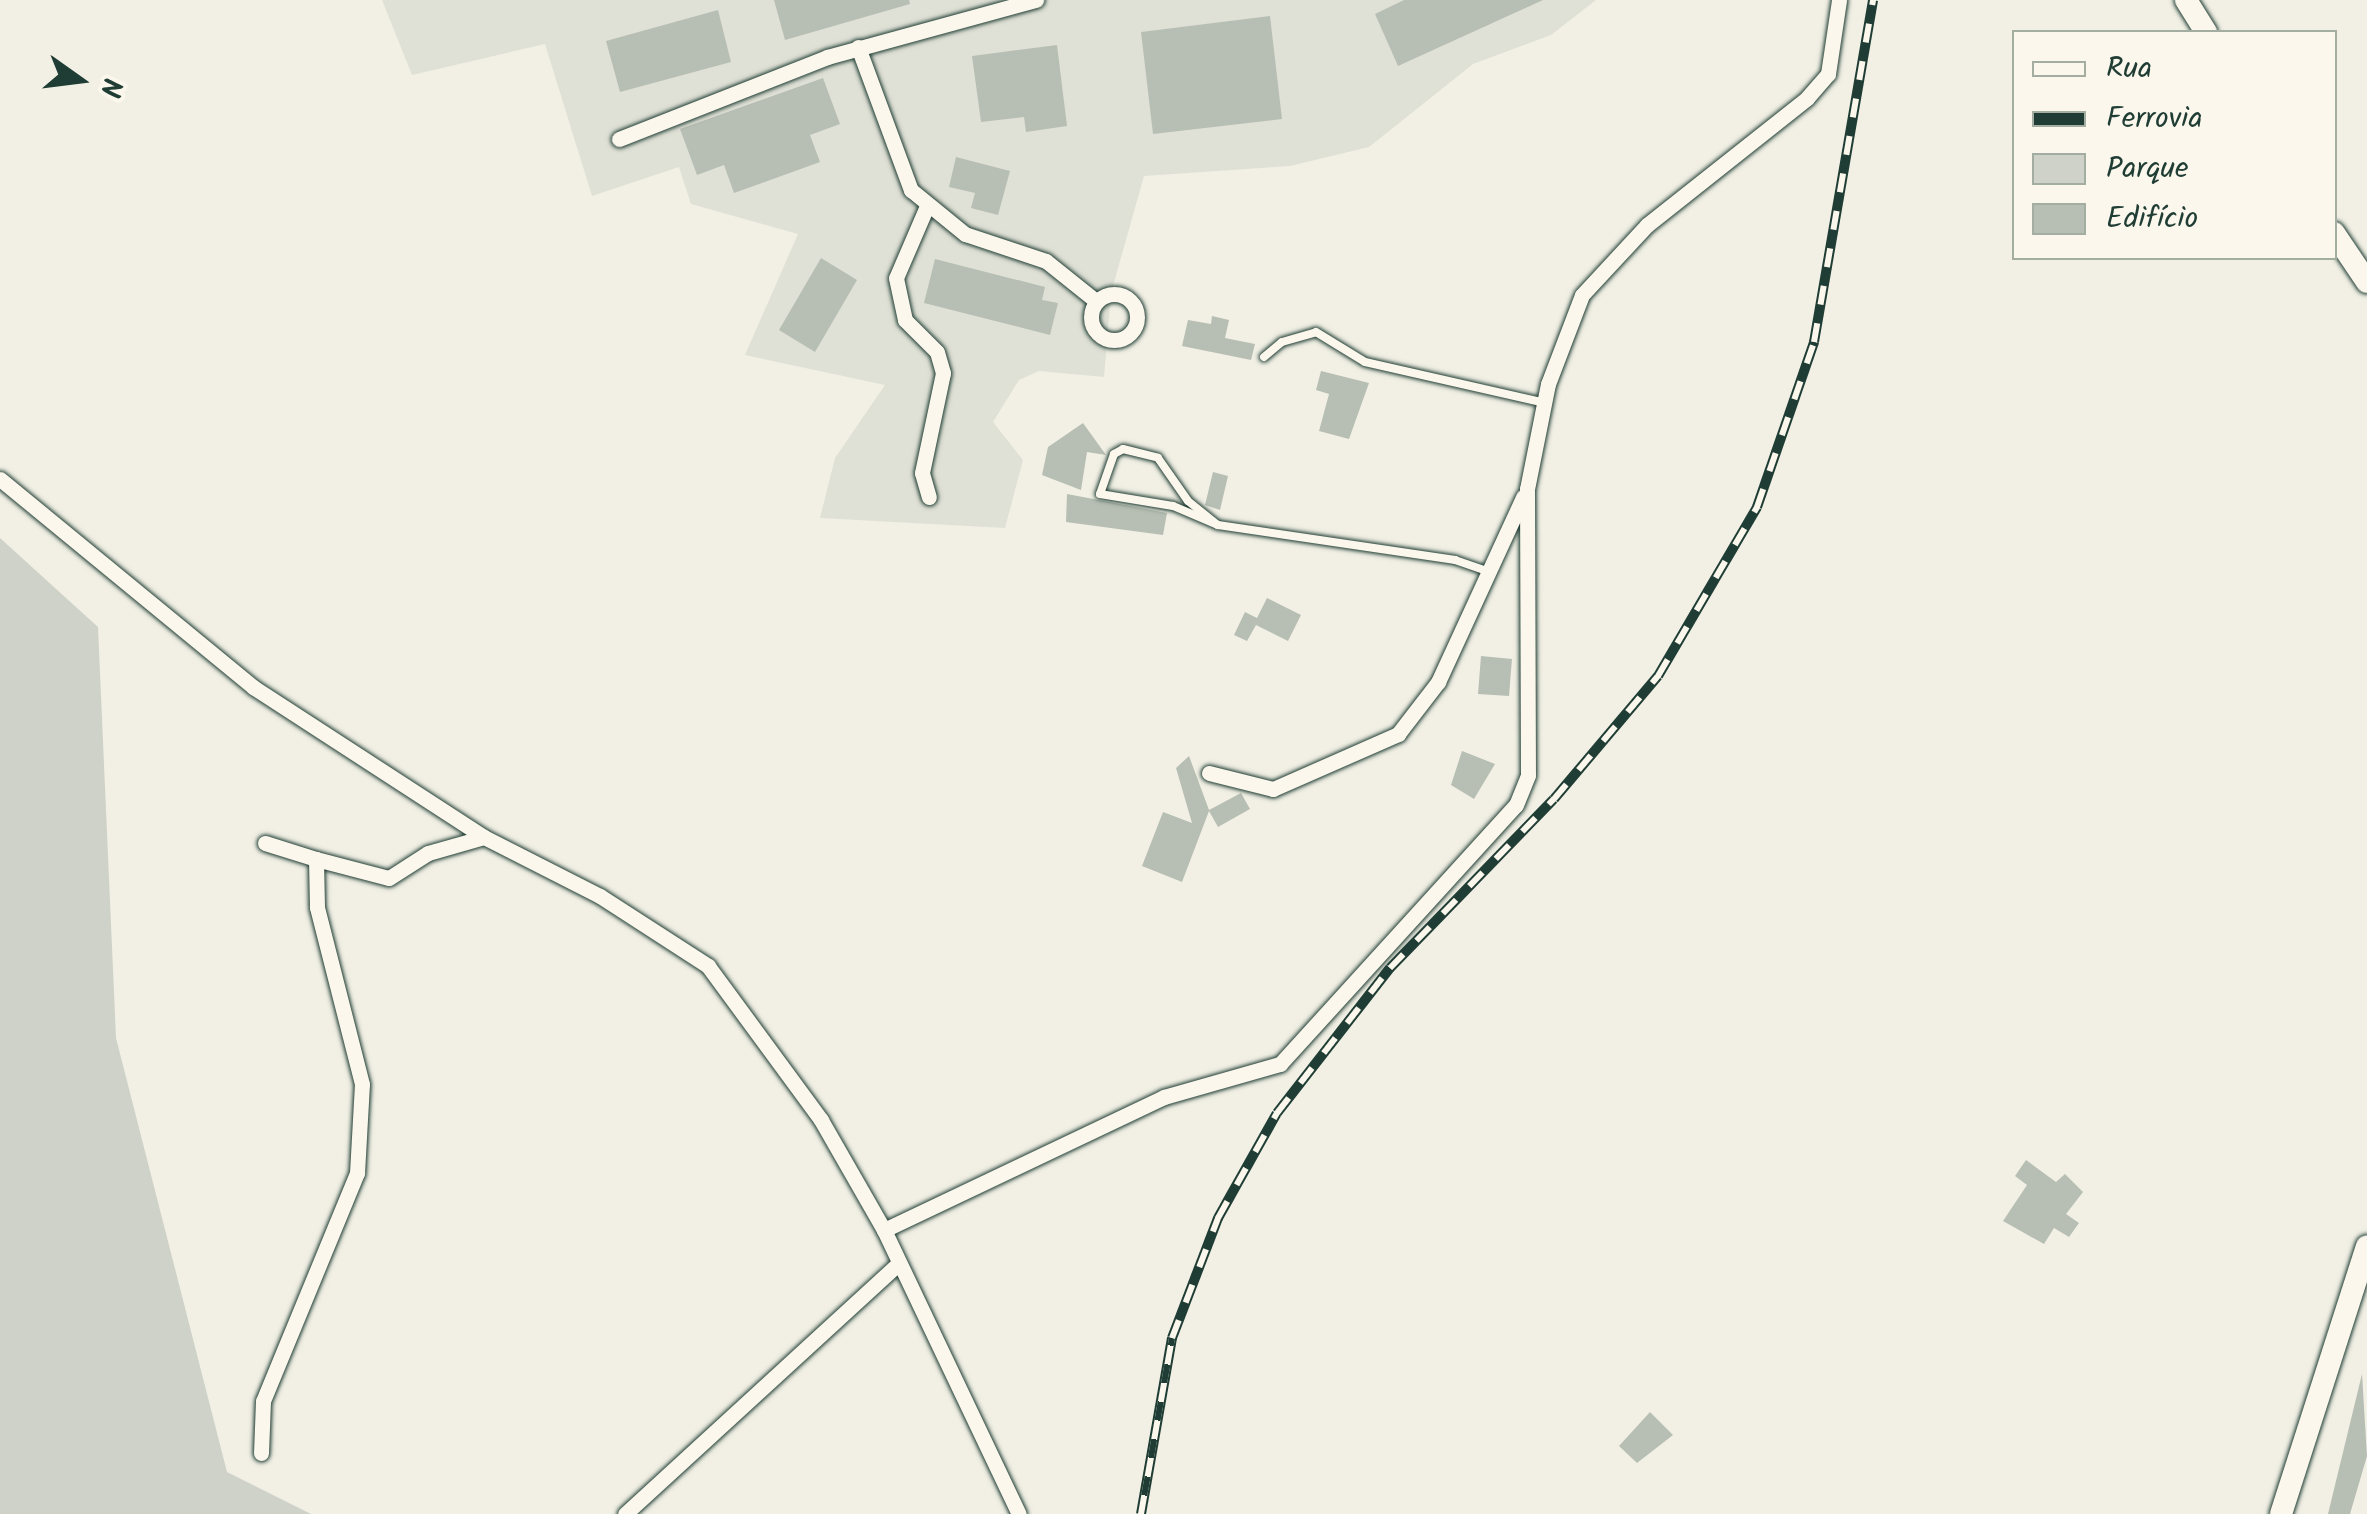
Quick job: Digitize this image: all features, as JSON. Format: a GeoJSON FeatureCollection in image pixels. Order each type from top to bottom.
{"type":"FeatureCollection","features":[{"type":"Feature","properties":{"kind":"main road"},"geometry":{"type":"LineString","coordinates":[[2186,0],[2205,30]]}},
{"type":"Feature","properties":{"kind":"main road"},"geometry":{"type":"LineString","coordinates":[[2337,238],[2366,281]]}},
{"type":"Feature","properties":{"kind":"main road"},"geometry":{"type":"LineString","coordinates":[[2281,1514],[2367,1246]]}},
{"type":"Feature","properties":{"kind":"street"},"geometry":{"type":"LineString","coordinates":[[619,139],[858,48],[1036,0]]}},
{"type":"Feature","properties":{"kind":"street"},"geometry":{"type":"LineString","coordinates":[[884,1230],[1164,1097],[1280,1064],[1516,805],[1528,775],[1527,489],[1544,402],[1582,295],[1647,225],[1828,74],[1839,0]]}},
{"type":"Feature","properties":{"kind":"street"},"geometry":{"type":"LineString","coordinates":[[858,48],[899,167],[928,206],[965,234],[1046,261],[1096,301]]}},
{"type":"Feature","properties":{"kind":"street"},"geometry":{"type":"LineString","coordinates":[[928,206],[896,278],[905,320],[936,352],[943,373],[922,473],[929,498]]}},
{"type":"Feature","properties":{"kind":"street"},"geometry":{"type":"LineString","coordinates":[[0,479],[253,687],[484,838],[600,896],[708,966],[777,1051],[884,1230],[897,1265],[1018,1514]]}},
{"type":"Feature","properties":{"kind":"street"},"geometry":{"type":"LineString","coordinates":[[1209,773],[1272,789],[1398,734],[1438,682],[1527,489]]}},
{"type":"Feature","properties":{"kind":"street"},"geometry":{"type":"LineString","coordinates":[[265,843],[389,878],[428,853],[484,838]]}},
{"type":"Feature","properties":{"kind":"street"},"geometry":{"type":"LineString","coordinates":[[261,1453],[263,1401],[300,1328],[357,1173],[362,1084],[317,907],[316,859]]}},
{"type":"Feature","properties":{"kind":"street"},"geometry":{"type":"LineString","coordinates":[[625,1514],[897,1265]]}},
{"type":"Feature","properties":{"kind":"lane"},"geometry":{"type":"LineString","coordinates":[[1264,357],[1282,342],[1316,332],[1365,362],[1544,402]]}},
{"type":"Feature","properties":{"kind":"lane"},"geometry":{"type":"LineString","coordinates":[[1218,524],[1188,501],[1158,458],[1123,449],[1114,454],[1100,494],[1173,506],[1218,524],[1488,572]]}},
{"type":"Feature","properties":{"kind":"shaded area"},"geometry":{"type":"Polygon","coordinates":[[[382,0],[1596,0],[1551,35],[1473,64],[1369,147],[1290,166],[1144,176],[1111,293],[1104,377],[1039,371],[1019,380],[993,422],[1023,460],[1005,528],[820,518],[835,458],[885,385],[745,355],[798,234],[691,204],[679,167],[592,196],[545,44],[412,75],[382,0]]]}},
{"type":"Feature","properties":{"kind":"green space"},"geometry":{"type":"Polygon","coordinates":[[[0,538],[98,627],[116,1038],[227,1472],[311,1514],[0,1514],[0,538]]]}},
{"type":"Feature","properties":{"kind":"building"},"geometry":{"type":"Polygon","coordinates":[[[774,0],[909,0],[910,4],[785,40],[774,0]]]}},
{"type":"Feature","properties":{"kind":"building"},"geometry":{"type":"Polygon","coordinates":[[[1404,0],[1543,0],[1398,66],[1375,14],[1404,0]]]}},
{"type":"Feature","properties":{"kind":"building"},"geometry":{"type":"Polygon","coordinates":[[[718,10],[731,62],[620,92],[606,41],[718,10]]]}},
{"type":"Feature","properties":{"kind":"building"},"geometry":{"type":"Polygon","coordinates":[[[1270,16],[1282,119],[1153,134],[1141,32],[1270,16]]]}},
{"type":"Feature","properties":{"kind":"building"},"geometry":{"type":"Polygon","coordinates":[[[1057,45],[1067,126],[1026,132],[1024,117],[981,122],[972,56],[1057,45]]]}},
{"type":"Feature","properties":{"kind":"building"},"geometry":{"type":"Polygon","coordinates":[[[823,78],[840,124],[810,135],[820,162],[734,193],[724,165],[697,175],[680,129],[823,78]]]}},
{"type":"Feature","properties":{"kind":"building"},"geometry":{"type":"Polygon","coordinates":[[[956,157],[1010,171],[998,215],[971,208],[975,193],[949,187],[956,157]]]}},
{"type":"Feature","properties":{"kind":"building"},"geometry":{"type":"Polygon","coordinates":[[[821,258],[857,280],[815,352],[779,330],[821,258]]]}},
{"type":"Feature","properties":{"kind":"building"},"geometry":{"type":"Polygon","coordinates":[[[935,259],[1045,287],[1042,300],[1058,303],[1050,335],[924,303],[935,259]]]}},
{"type":"Feature","properties":{"kind":"building"},"geometry":{"type":"Polygon","coordinates":[[[1212,316],[1229,320],[1225,338],[1255,344],[1251,360],[1182,346],[1188,320],[1211,324],[1212,316]]]}},
{"type":"Feature","properties":{"kind":"building"},"geometry":{"type":"Polygon","coordinates":[[[1321,371],[1369,383],[1349,439],[1319,431],[1329,394],[1316,390],[1321,371]]]}},
{"type":"Feature","properties":{"kind":"building"},"geometry":{"type":"Polygon","coordinates":[[[1083,423],[1106,455],[1087,452],[1081,490],[1042,475],[1048,447],[1083,423]]]}},
{"type":"Feature","properties":{"kind":"building"},"geometry":{"type":"Polygon","coordinates":[[[1213,472],[1228,476],[1220,510],[1205,505],[1213,472]]]}},
{"type":"Feature","properties":{"kind":"building"},"geometry":{"type":"Polygon","coordinates":[[[1067,494],[1167,513],[1163,535],[1066,522],[1067,494]]]}},
{"type":"Feature","properties":{"kind":"building"},"geometry":{"type":"Polygon","coordinates":[[[1267,598],[1301,615],[1288,641],[1256,625],[1247,641],[1234,635],[1245,612],[1257,618],[1267,598]]]}},
{"type":"Feature","properties":{"kind":"building"},"geometry":{"type":"Polygon","coordinates":[[[1481,656],[1512,659],[1509,696],[1478,694],[1481,656]]]}},
{"type":"Feature","properties":{"kind":"building"},"geometry":{"type":"Polygon","coordinates":[[[1462,751],[1495,764],[1474,799],[1451,785],[1462,751]]]}},
{"type":"Feature","properties":{"kind":"building"},"geometry":{"type":"Polygon","coordinates":[[[1189,756],[1209,810],[1241,793],[1250,809],[1218,827],[1209,811],[1182,882],[1142,866],[1163,812],[1192,823],[1176,768],[1189,756]]]}},
{"type":"Feature","properties":{"kind":"building"},"geometry":{"type":"Polygon","coordinates":[[[2026,1160],[2056,1182],[2065,1174],[2083,1192],[2066,1214],[2079,1223],[2069,1237],[2054,1228],[2044,1244],[2003,1221],[2027,1185],[2015,1176],[2026,1160]]]}},
{"type":"Feature","properties":{"kind":"building"},"geometry":{"type":"Polygon","coordinates":[[[2362,1374],[2367,1456],[2350,1514],[2328,1514],[2362,1374]]]}},
{"type":"Feature","properties":{"kind":"building"},"geometry":{"type":"Polygon","coordinates":[[[1650,1412],[1673,1435],[1637,1463],[1619,1446],[1650,1412]]]}},
{"type":"Feature","properties":{"kind":"railway"},"geometry":{"type":"LineString","coordinates":[[1141,1514],[1172,1338],[1218,1218],[1277,1113],[1390,968],[1554,799],[1658,676],[1757,507],[1814,342],[1873,0]]}}]}
